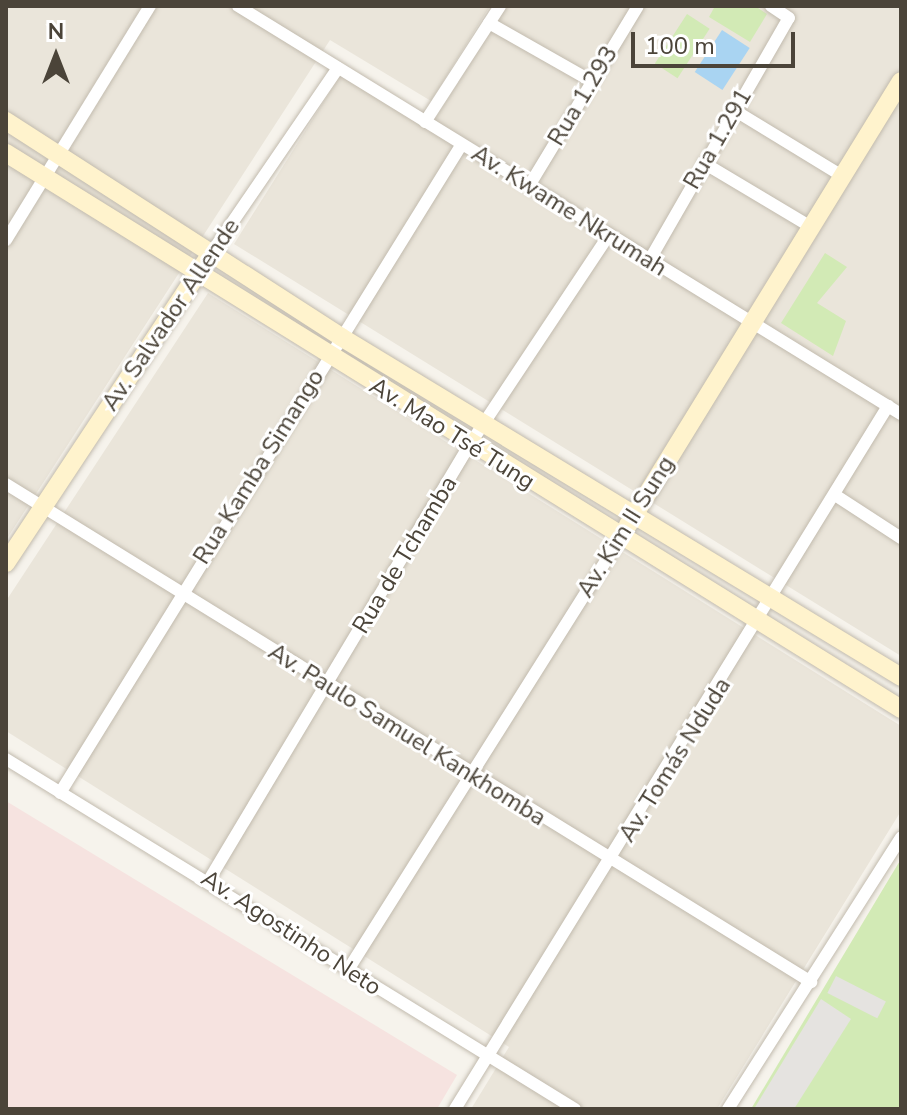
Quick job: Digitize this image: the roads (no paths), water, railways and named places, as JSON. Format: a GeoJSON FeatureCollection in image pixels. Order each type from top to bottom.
{"type":"FeatureCollection","features":[{"type":"Feature","properties":{"kind":"main road","name":"Av. Kim II Sung"},"geometry":{"type":"LineString","coordinates":[[619,540],[901,81]]}},
{"type":"Feature","properties":{"kind":"main road","name":"Av. Mao Tsé Tung"},"geometry":{"type":"LineString","coordinates":[[6,121],[341,337],[901,677]]}},
{"type":"Feature","properties":{"kind":"main road","name":"Av. Mao Tsé Tung"},"geometry":{"type":"LineString","coordinates":[[6,153],[619,540],[901,709]]}},
{"type":"Feature","properties":{"kind":"main road","name":"Av. Salvador Allende"},"geometry":{"type":"LineString","coordinates":[[6,563],[212,252]]}},
{"type":"Feature","properties":{"kind":"street"},"geometry":{"type":"LineString","coordinates":[[6,240],[150,6]]}},
{"type":"Feature","properties":{"kind":"street","name":"Av. Kwame Nkrumah"},"geometry":{"type":"LineString","coordinates":[[238,6],[901,414]]}},
{"type":"Feature","properties":{"kind":"street"},"geometry":{"type":"LineString","coordinates":[[425,122],[500,6]]}},
{"type":"Feature","properties":{"kind":"street","name":"Rua 1.293"},"geometry":{"type":"LineString","coordinates":[[529,186],[638,6]]}},
{"type":"Feature","properties":{"kind":"street","name":"Rua 1.291"},"geometry":{"type":"LineString","coordinates":[[649,261],[789,18],[771,6]]}},
{"type":"Feature","properties":{"kind":"street"},"geometry":{"type":"LineString","coordinates":[[489,23],[591,81]]}},
{"type":"Feature","properties":{"kind":"street","name":"Av. Salvador Allende"},"geometry":{"type":"LineString","coordinates":[[212,252],[338,68]]}},
{"type":"Feature","properties":{"kind":"street"},"geometry":{"type":"LineString","coordinates":[[734,110],[842,176]]}},
{"type":"Feature","properties":{"kind":"street","name":"Rua Kamba Simango"},"geometry":{"type":"LineString","coordinates":[[60,793],[462,144]]}},
{"type":"Feature","properties":{"kind":"street"},"geometry":{"type":"LineString","coordinates":[[704,163],[811,227]]}},
{"type":"Feature","properties":{"kind":"street","name":"Rua de Tchamba"},"geometry":{"type":"LineString","coordinates":[[209,880],[470,444],[608,236]]}},
{"type":"Feature","properties":{"kind":"street","name":"Av. Tomás Nduda"},"geometry":{"type":"LineString","coordinates":[[455,1109],[759,623],[888,406]]}},
{"type":"Feature","properties":{"kind":"street","name":"Av. Paulo Samuel Kankhomba"},"geometry":{"type":"LineString","coordinates":[[6,484],[471,776],[811,982]]}},
{"type":"Feature","properties":{"kind":"street"},"geometry":{"type":"LineString","coordinates":[[835,495],[901,538]]}},
{"type":"Feature","properties":{"kind":"street","name":"Av. Kim II Sung"},"geometry":{"type":"LineString","coordinates":[[348,970],[619,540]]}},
{"type":"Feature","properties":{"kind":"street","name":"Av. Agostinho Neto"},"geometry":{"type":"LineString","coordinates":[[6,759],[209,880],[348,970],[575,1109]]}},
{"type":"Feature","properties":{"kind":"street"},"geometry":{"type":"LineString","coordinates":[[728,1109],[901,837]]}},
{"type":"Feature","properties":{"kind":"water"},"geometry":{"type":"Polygon","coordinates":[[[722,30],[750,48],[722,90],[695,72],[722,30]]]}}]}
